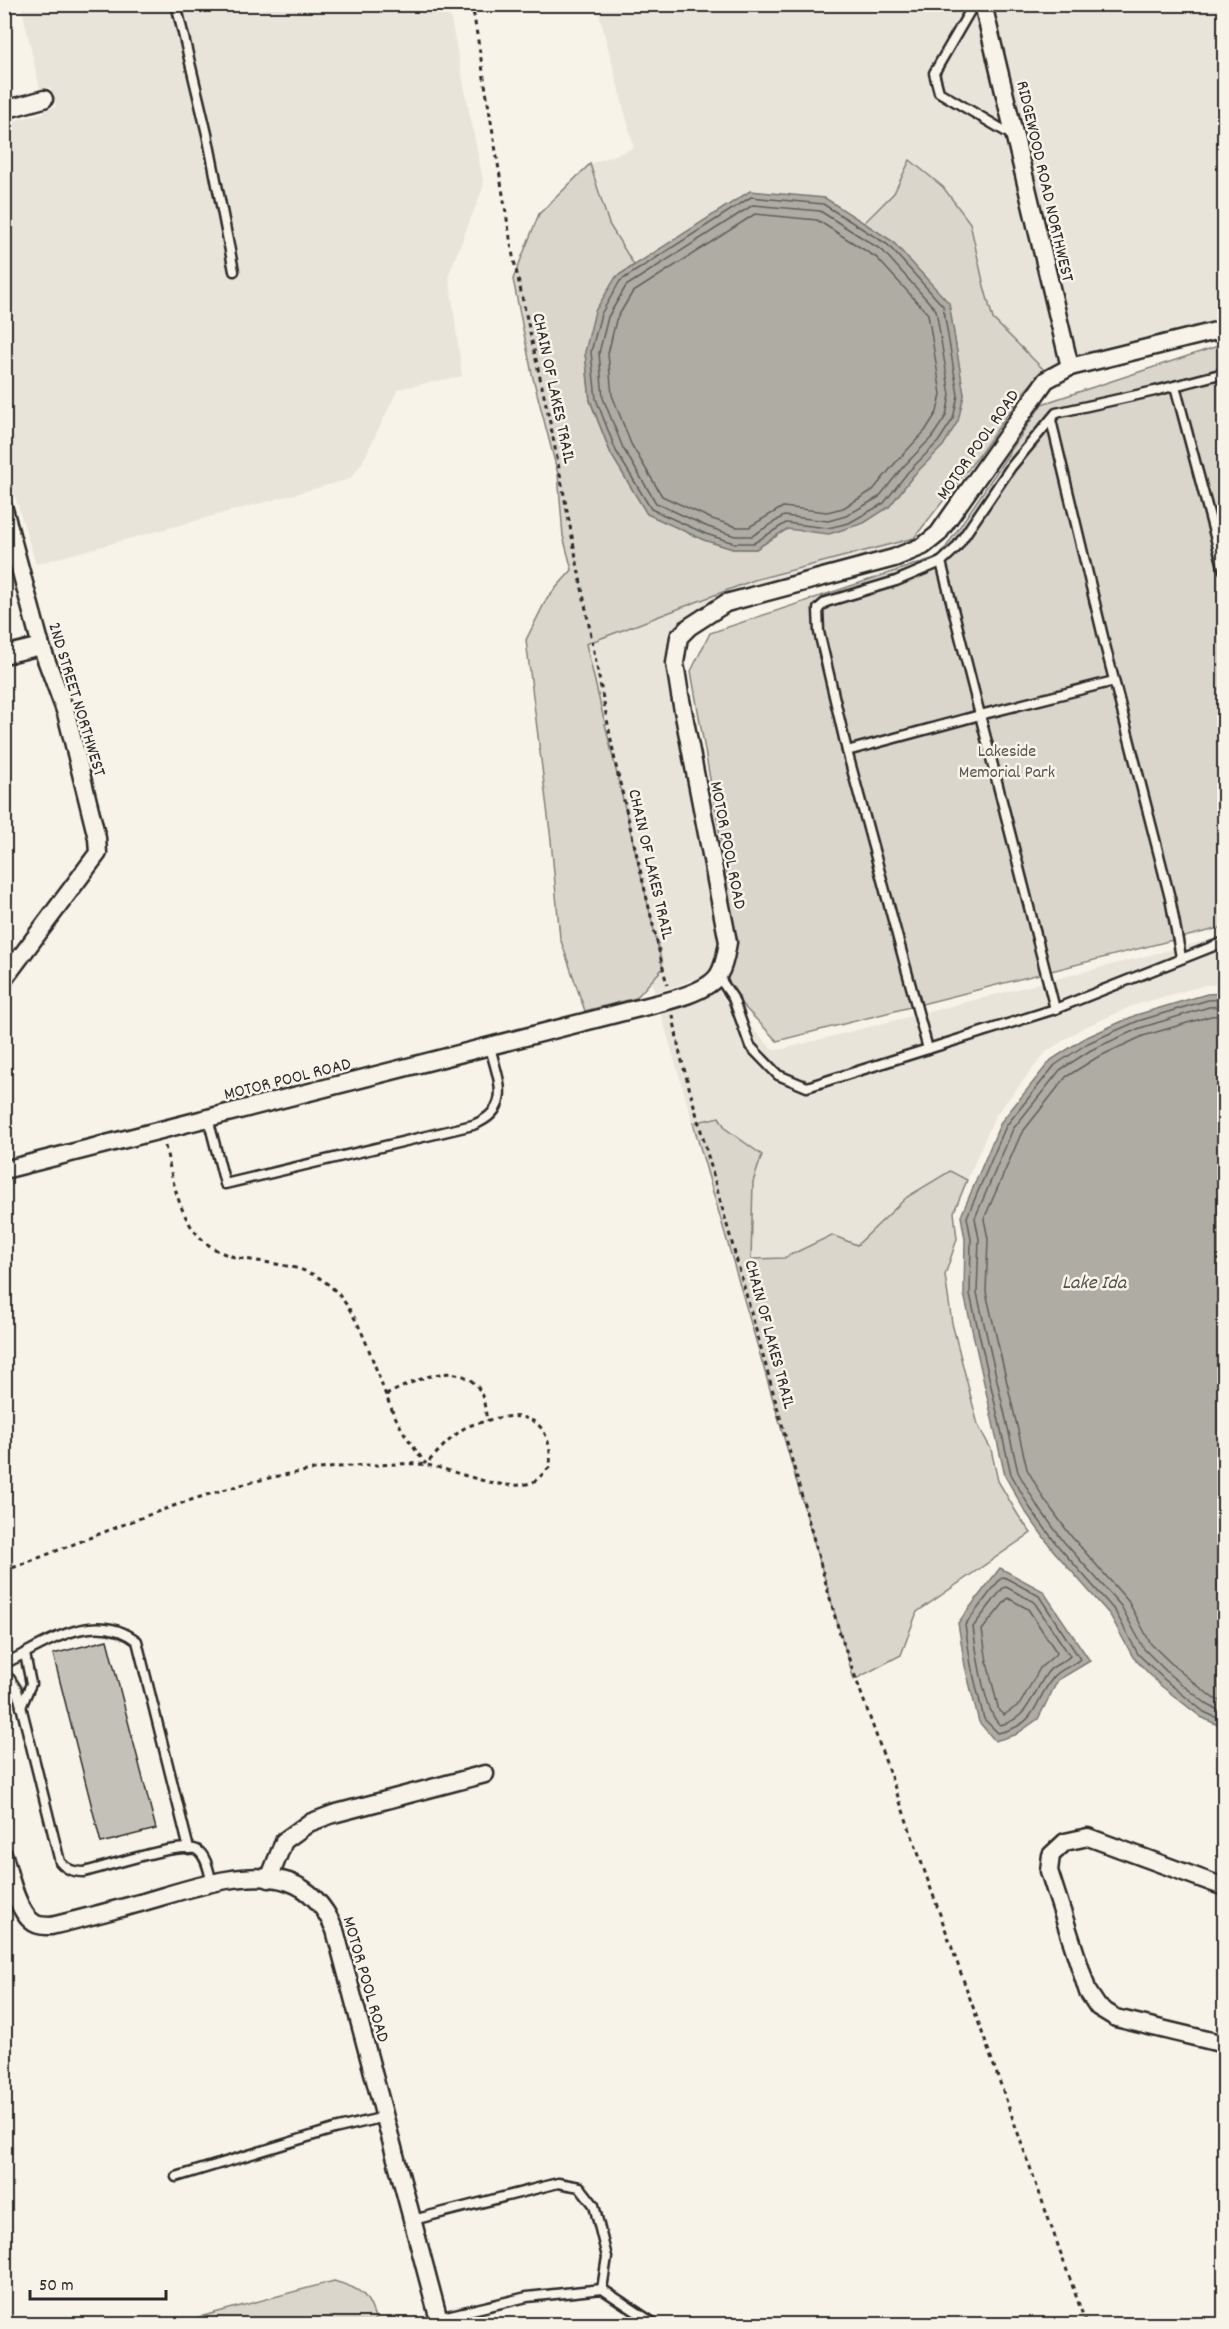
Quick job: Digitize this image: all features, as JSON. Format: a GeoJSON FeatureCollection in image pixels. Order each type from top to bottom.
{"type":"FeatureCollection","features":[{"type":"Feature","properties":{"kind":"street","name":"RIDGEWOOD ROAD NORTHWEST"},"geometry":{"type":"LineString","coordinates":[[983,4],[1070,367]]}},
{"type":"Feature","properties":{"kind":"street"},"geometry":{"type":"LineString","coordinates":[[4,110],[44,99]]}},
{"type":"Feature","properties":{"kind":"street","name":"MOTOR POOL ROAD"},"geometry":{"type":"LineString","coordinates":[[4,1170],[671,1000],[706,986],[718,976],[726,958],[728,942],[680,695],[675,663],[679,637],[689,627],[726,603],[894,558],[923,546],[938,534],[1046,380],[1070,367],[1224,329]]}},
{"type":"Feature","properties":{"kind":"street","name":"2ND STREET NORTHWEST"},"geometry":{"type":"LineString","coordinates":[[4,509],[41,646],[66,713],[97,838],[98,853],[4,979]]}},
{"type":"Feature","properties":{"kind":"street"},"geometry":{"type":"LineString","coordinates":[[4,655],[41,646]]}},
{"type":"Feature","properties":{"kind":"street"},"geometry":{"type":"LineString","coordinates":[[269,1879],[284,1841],[309,1823],[333,1814],[485,1774]]}},
{"type":"Feature","properties":{"kind":"street"},"geometry":{"type":"LineString","coordinates":[[1224,1887],[1088,1837],[1065,1842],[1051,1855],[1049,1871],[1088,1992],[1098,2007],[1116,2018],[1224,2044]]}},
{"type":"Feature","properties":{"kind":"street","name":"MOTOR POOL ROAD"},"geometry":{"type":"LineString","coordinates":[[4,1856],[13,1890],[24,1911],[36,1924],[51,1926],[212,1883],[249,1877],[289,1882],[314,1896],[328,1914],[335,1930],[439,2321]]}},
{"type":"Feature","properties":{"kind":"lane"},"geometry":{"type":"LineString","coordinates":[[176,4],[207,134],[234,271]]}},
{"type":"Feature","properties":{"kind":"lane"},"geometry":{"type":"LineString","coordinates":[[974,4],[934,73],[939,92],[1015,138]]}},
{"type":"Feature","properties":{"kind":"lane"},"geometry":{"type":"LineString","coordinates":[[928,1049],[847,751],[819,632],[818,609],[826,602],[897,581],[941,562],[956,548],[1011,466],[1056,413],[1224,373]]}},
{"type":"Feature","properties":{"kind":"lane"},"geometry":{"type":"LineString","coordinates":[[1175,386],[1224,570]]}},
{"type":"Feature","properties":{"kind":"lane"},"geometry":{"type":"LineString","coordinates":[[1051,420],[1114,681],[1170,898],[1181,957]]}},
{"type":"Feature","properties":{"kind":"lane"},"geometry":{"type":"LineString","coordinates":[[941,562],[1055,1009]]}},
{"type":"Feature","properties":{"kind":"lane"},"geometry":{"type":"LineString","coordinates":[[847,751],[1114,681]]}},
{"type":"Feature","properties":{"kind":"lane"},"geometry":{"type":"LineString","coordinates":[[718,976],[733,998],[750,1046],[778,1075],[807,1087],[1055,1009],[1181,957],[1224,942]]}},
{"type":"Feature","properties":{"kind":"lane"},"geometry":{"type":"LineString","coordinates":[[208,1118],[225,1184],[473,1125],[486,1120],[500,1102],[501,1090],[490,1047]]}},
{"type":"Feature","properties":{"kind":"lane"},"geometry":{"type":"LineString","coordinates":[[4,1666],[64,1635],[87,1628],[110,1626],[124,1631],[137,1641],[189,1848]]}},
{"type":"Feature","properties":{"kind":"lane"},"geometry":{"type":"LineString","coordinates":[[21,1707],[31,1684],[25,1654]]}},
{"type":"Feature","properties":{"kind":"lane"},"geometry":{"type":"LineString","coordinates":[[4,1677],[10,1679],[17,1690],[60,1862],[66,1868],[74,1872],[84,1872],[168,1850],[189,1848],[196,1850],[202,1856],[212,1883]]}},
{"type":"Feature","properties":{"kind":"lane"},"geometry":{"type":"LineString","coordinates":[[176,2177],[334,2129],[385,2117]]}},
{"type":"Feature","properties":{"kind":"lane"},"geometry":{"type":"LineString","coordinates":[[412,2220],[558,2182],[580,2187],[594,2205],[607,2257],[602,2289]]}},
{"type":"Feature","properties":{"kind":"lane"},"geometry":{"type":"LineString","coordinates":[[439,2321],[527,2297],[602,2289],[655,2325]]}},
{"type":"Feature","properties":{"kind":"path","name":"CHAIN OF LAKES TRAIL"},"geometry":{"type":"LineString","coordinates":[[472,4],[513,256],[551,427],[616,766],[671,1000],[679,1050],[839,1631],[1086,2325]]}},
{"type":"Feature","properties":{"kind":"path"},"geometry":{"type":"LineString","coordinates":[[161,1130],[176,1193],[183,1213],[194,1232],[207,1244],[228,1256],[300,1270],[321,1278],[352,1313],[398,1422],[426,1464]]}},
{"type":"Feature","properties":{"kind":"path"},"geometry":{"type":"LineString","coordinates":[[386,1395],[408,1383],[430,1376],[449,1374],[465,1377],[476,1385],[482,1396],[487,1421]]}},
{"type":"Feature","properties":{"kind":"path"},"geometry":{"type":"LineString","coordinates":[[4,1571],[202,1495],[257,1480],[307,1471],[369,1465],[426,1464],[473,1478],[509,1485],[533,1482],[550,1467],[551,1451],[547,1435],[537,1423],[524,1418],[506,1416],[465,1427],[426,1464]]}},
{"type":"Feature","properties":{"kind":"shaded area"},"geometry":{"type":"Polygon","coordinates":[[[21,5],[448,5],[484,185],[449,274],[462,376],[398,389],[362,463],[350,479],[36,564],[5,465],[4,123],[44,113],[44,110],[56,107],[50,87],[40,89],[21,5]]]}},
{"type":"Feature","properties":{"kind":"shaded area"},"geometry":{"type":"Polygon","coordinates":[[[597,5],[974,5],[1059,361],[1044,370],[993,319],[984,286],[910,160],[894,193],[864,223],[825,198],[750,191],[634,265],[609,224],[590,164],[634,148],[597,5]]]}},
{"type":"Feature","properties":{"kind":"shaded area"},"geometry":{"type":"Polygon","coordinates":[[[993,5],[1224,5],[1224,318],[1077,355],[993,5]]]}},
{"type":"Feature","properties":{"kind":"shaded area"},"geometry":{"type":"Polygon","coordinates":[[[906,541],[891,548],[723,592],[684,618],[670,633],[666,662],[670,696],[718,942],[710,969],[701,977],[655,993],[651,981],[663,968],[586,644],[754,580],[906,541]]]}},
{"type":"Feature","properties":{"kind":"shaded area"},"geometry":{"type":"Polygon","coordinates":[[[1224,936],[1224,984],[1205,985],[1132,1006],[1081,1029],[1046,1052],[995,1116],[967,1180],[949,1171],[907,1197],[857,1245],[832,1235],[784,1259],[751,1259],[753,1182],[762,1155],[726,1129],[719,1117],[693,1123],[661,1014],[710,996],[720,989],[722,997],[771,1048],[779,1050],[1224,936]]]}},
{"type":"Feature","properties":{"kind":"green space"},"geometry":{"type":"Polygon","coordinates":[[[910,160],[943,187],[970,223],[993,319],[1044,370],[1021,395],[980,454],[914,538],[754,580],[586,644],[663,968],[636,998],[585,1011],[560,938],[551,840],[526,640],[547,598],[572,570],[563,536],[558,474],[532,374],[513,279],[539,214],[590,164],[609,224],[634,265],[616,277],[585,352],[590,401],[611,454],[647,514],[704,540],[733,549],[756,549],[787,529],[889,507],[913,476],[964,395],[949,304],[892,241],[864,223],[894,193],[910,160]]]}},
{"type":"Feature","properties":{"kind":"green space","name":"Lakeside Memorial Park"},"geometry":{"type":"Polygon","coordinates":[[[1224,344],[1224,927],[777,1041],[728,990],[727,875],[691,671],[710,633],[940,556],[1042,404],[1224,344]]]}},
{"type":"Feature","properties":{"kind":"green space"},"geometry":{"type":"Polygon","coordinates":[[[719,1117],[726,1129],[762,1155],[753,1182],[751,1259],[784,1258],[832,1235],[857,1245],[907,1197],[950,1171],[967,1180],[954,1212],[957,1239],[945,1275],[952,1323],[978,1425],[991,1449],[998,1481],[1031,1533],[917,1612],[901,1655],[854,1680],[693,1123],[719,1117]]]}},
{"type":"Feature","properties":{"kind":"green space"},"geometry":{"type":"Polygon","coordinates":[[[334,2281],[358,2290],[368,2300],[377,2324],[173,2324],[334,2281]]]}},
{"type":"Feature","properties":{"kind":"water"},"geometry":{"type":"Polygon","coordinates":[[[750,191],[825,198],[892,241],[949,303],[964,395],[958,421],[943,446],[913,476],[889,507],[864,523],[829,534],[787,529],[756,549],[733,549],[704,540],[647,514],[611,454],[590,400],[585,352],[595,311],[616,277],[750,191]]]}},
{"type":"Feature","properties":{"kind":"water","name":"Lake Ida"},"geometry":{"type":"Polygon","coordinates":[[[1224,993],[1224,1728],[1201,1717],[1160,1685],[1133,1657],[1110,1615],[1053,1550],[1025,1511],[1005,1476],[964,1294],[965,1239],[961,1216],[1001,1122],[1051,1060],[1085,1038],[1136,1015],[1207,994],[1224,993]]]}},
{"type":"Feature","properties":{"kind":"water"},"geometry":{"type":"Polygon","coordinates":[[[1000,1568],[1043,1591],[1090,1661],[1058,1680],[1038,1719],[1015,1735],[995,1741],[979,1722],[965,1666],[958,1623],[1000,1568]]]}},
{"type":"Feature","properties":{"kind":"building"},"geometry":{"type":"Polygon","coordinates":[[[107,1640],[156,1829],[101,1843],[53,1654],[107,1640]]]}}]}
